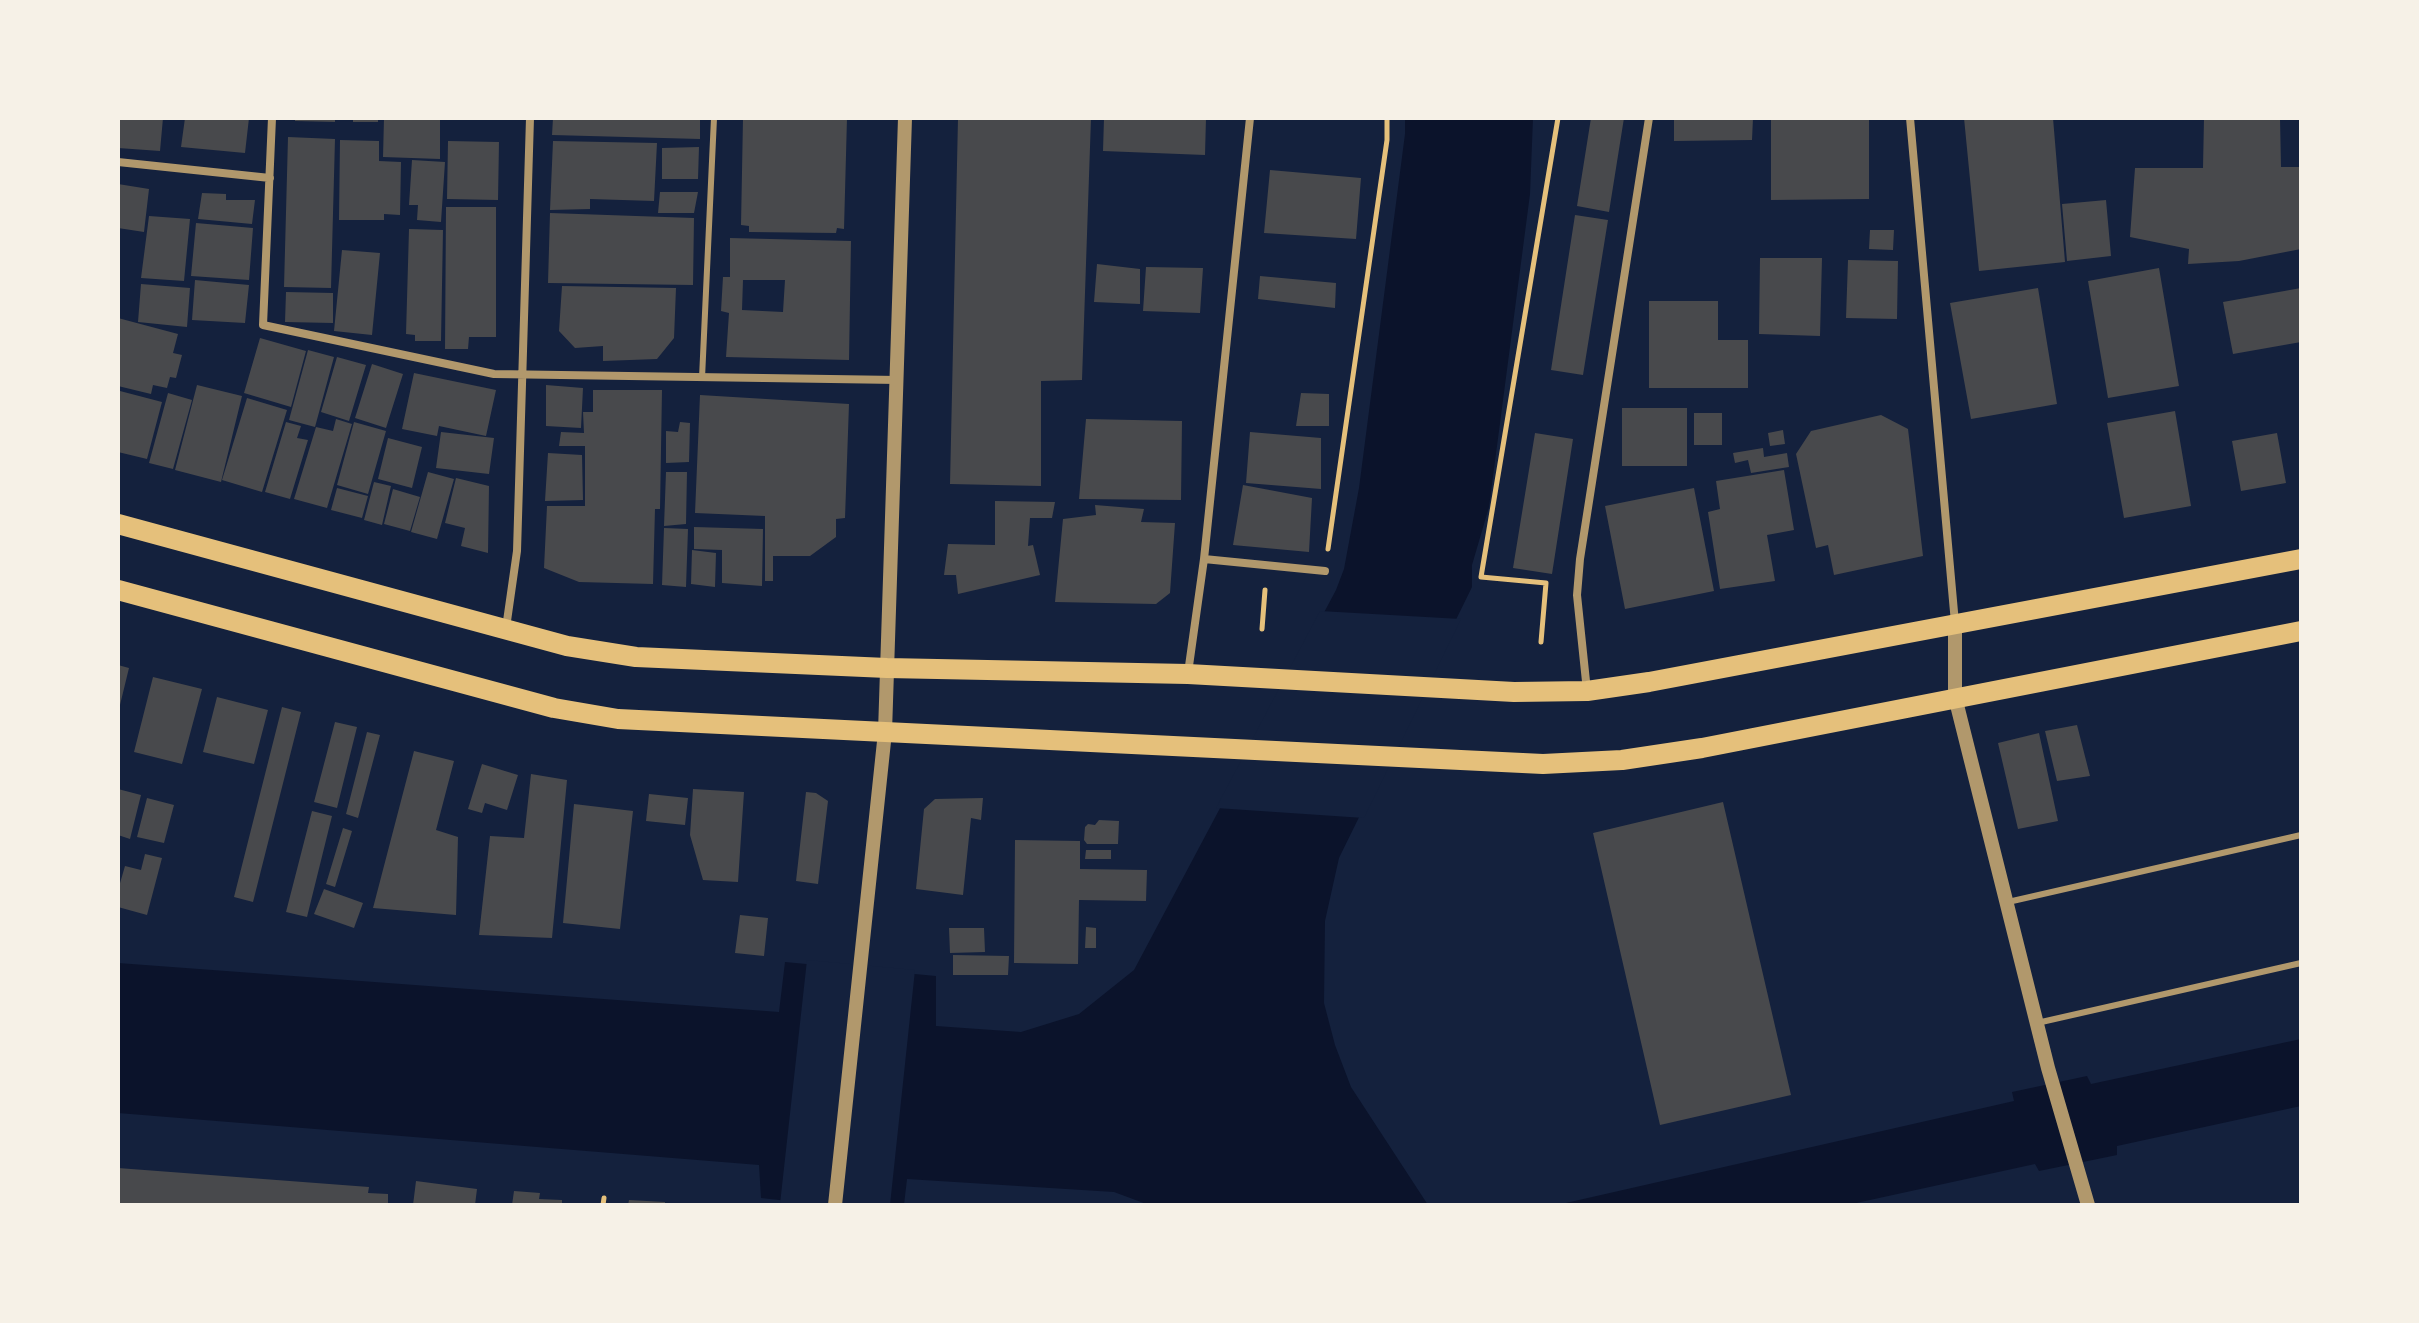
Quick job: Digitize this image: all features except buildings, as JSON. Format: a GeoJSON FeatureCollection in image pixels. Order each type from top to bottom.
{"type":"FeatureCollection","features":[{"type":"Feature","properties":{"kind":"main road"},"geometry":{"type":"LineString","coordinates":[[118,524],[567,646],[636,657],[887,668],[1188,674],[1514,692],[1587,691],[1649,682],[2301,559]]}},
{"type":"Feature","properties":{"kind":"main road"},"geometry":{"type":"LineString","coordinates":[[118,590],[554,708],[618,719],[1543,764],[1622,760],[1702,748],[2301,631]]}},
{"type":"Feature","properties":{"kind":"street"},"geometry":{"type":"LineString","coordinates":[[272,118],[263,325],[494,374],[898,380]]}},
{"type":"Feature","properties":{"kind":"street"},"geometry":{"type":"LineString","coordinates":[[506,630],[517,551],[530,118]]}},
{"type":"Feature","properties":{"kind":"street"},"geometry":{"type":"LineString","coordinates":[[835,1205],[885,732],[905,118]]}},
{"type":"Feature","properties":{"kind":"street"},"geometry":{"type":"LineString","coordinates":[[1188,674],[1204,559],[1250,118]]}},
{"type":"Feature","properties":{"kind":"street"},"geometry":{"type":"LineString","coordinates":[[1587,691],[1577,595],[1580,559],[1649,118]]}},
{"type":"Feature","properties":{"kind":"street"},"geometry":{"type":"LineString","coordinates":[[1910,118],[1955,624],[1955,697],[2048,1068],[2088,1205]]}},
{"type":"Feature","properties":{"kind":"street"},"geometry":{"type":"LineString","coordinates":[[118,162],[270,178]]}},
{"type":"Feature","properties":{"kind":"street"},"geometry":{"type":"LineString","coordinates":[[1204,559],[1325,571]]}},
{"type":"Feature","properties":{"kind":"lane"},"geometry":{"type":"LineString","coordinates":[[702,378],[714,118]]}},
{"type":"Feature","properties":{"kind":"lane"},"geometry":{"type":"LineString","coordinates":[[2007,902],[2301,835]]}},
{"type":"Feature","properties":{"kind":"lane"},"geometry":{"type":"LineString","coordinates":[[2037,1023],[2301,963]]}},
{"type":"Feature","properties":{"kind":"path"},"geometry":{"type":"LineString","coordinates":[[1325,571],[1387,140],[1387,118]]}},
{"type":"Feature","properties":{"kind":"path"},"geometry":{"type":"LineString","coordinates":[[1541,642],[1546,583],[1481,577],[1558,118]]}},
{"type":"Feature","properties":{"kind":"path"},"geometry":{"type":"LineString","coordinates":[[1262,629],[1268,565]]}},
{"type":"Feature","properties":{"kind":"water"},"geometry":{"type":"Polygon","coordinates":[[[1405,118],[1533,118],[1530,194],[1489,507],[1472,565],[1472,587],[1339,858],[1325,921],[1324,1003],[1335,1045],[1351,1087],[1428,1205],[1149,1205],[1114,1192],[907,1179],[904,1205],[825,1205],[761,1198],[759,1165],[118,1113],[118,963],[779,1012],[785,962],[936,976],[936,1026],[1021,1032],[1079,1014],[1134,970],[1336,590],[1344,569],[1359,488],[1405,118]]]}},
{"type":"Feature","properties":{"kind":"water"},"geometry":{"type":"Polygon","coordinates":[[[2301,1039],[2301,1106],[2117,1146],[2117,1155],[2039,1171],[2035,1164],[1847,1205],[1557,1205],[2014,1101],[2012,1092],[2087,1076],[2091,1084],[2301,1039]]]}},
{"type":"Feature","properties":{"kind":"pier"},"geometry":{"type":"Polygon","coordinates":[[[1320,611],[1461,619],[1364,818],[1216,808],[1320,611]]]}},
{"type":"Feature","properties":{"kind":"pier"},"geometry":{"type":"Polygon","coordinates":[[[807,960],[915,970],[890,1205],[780,1204],[807,960]]]}}]}
